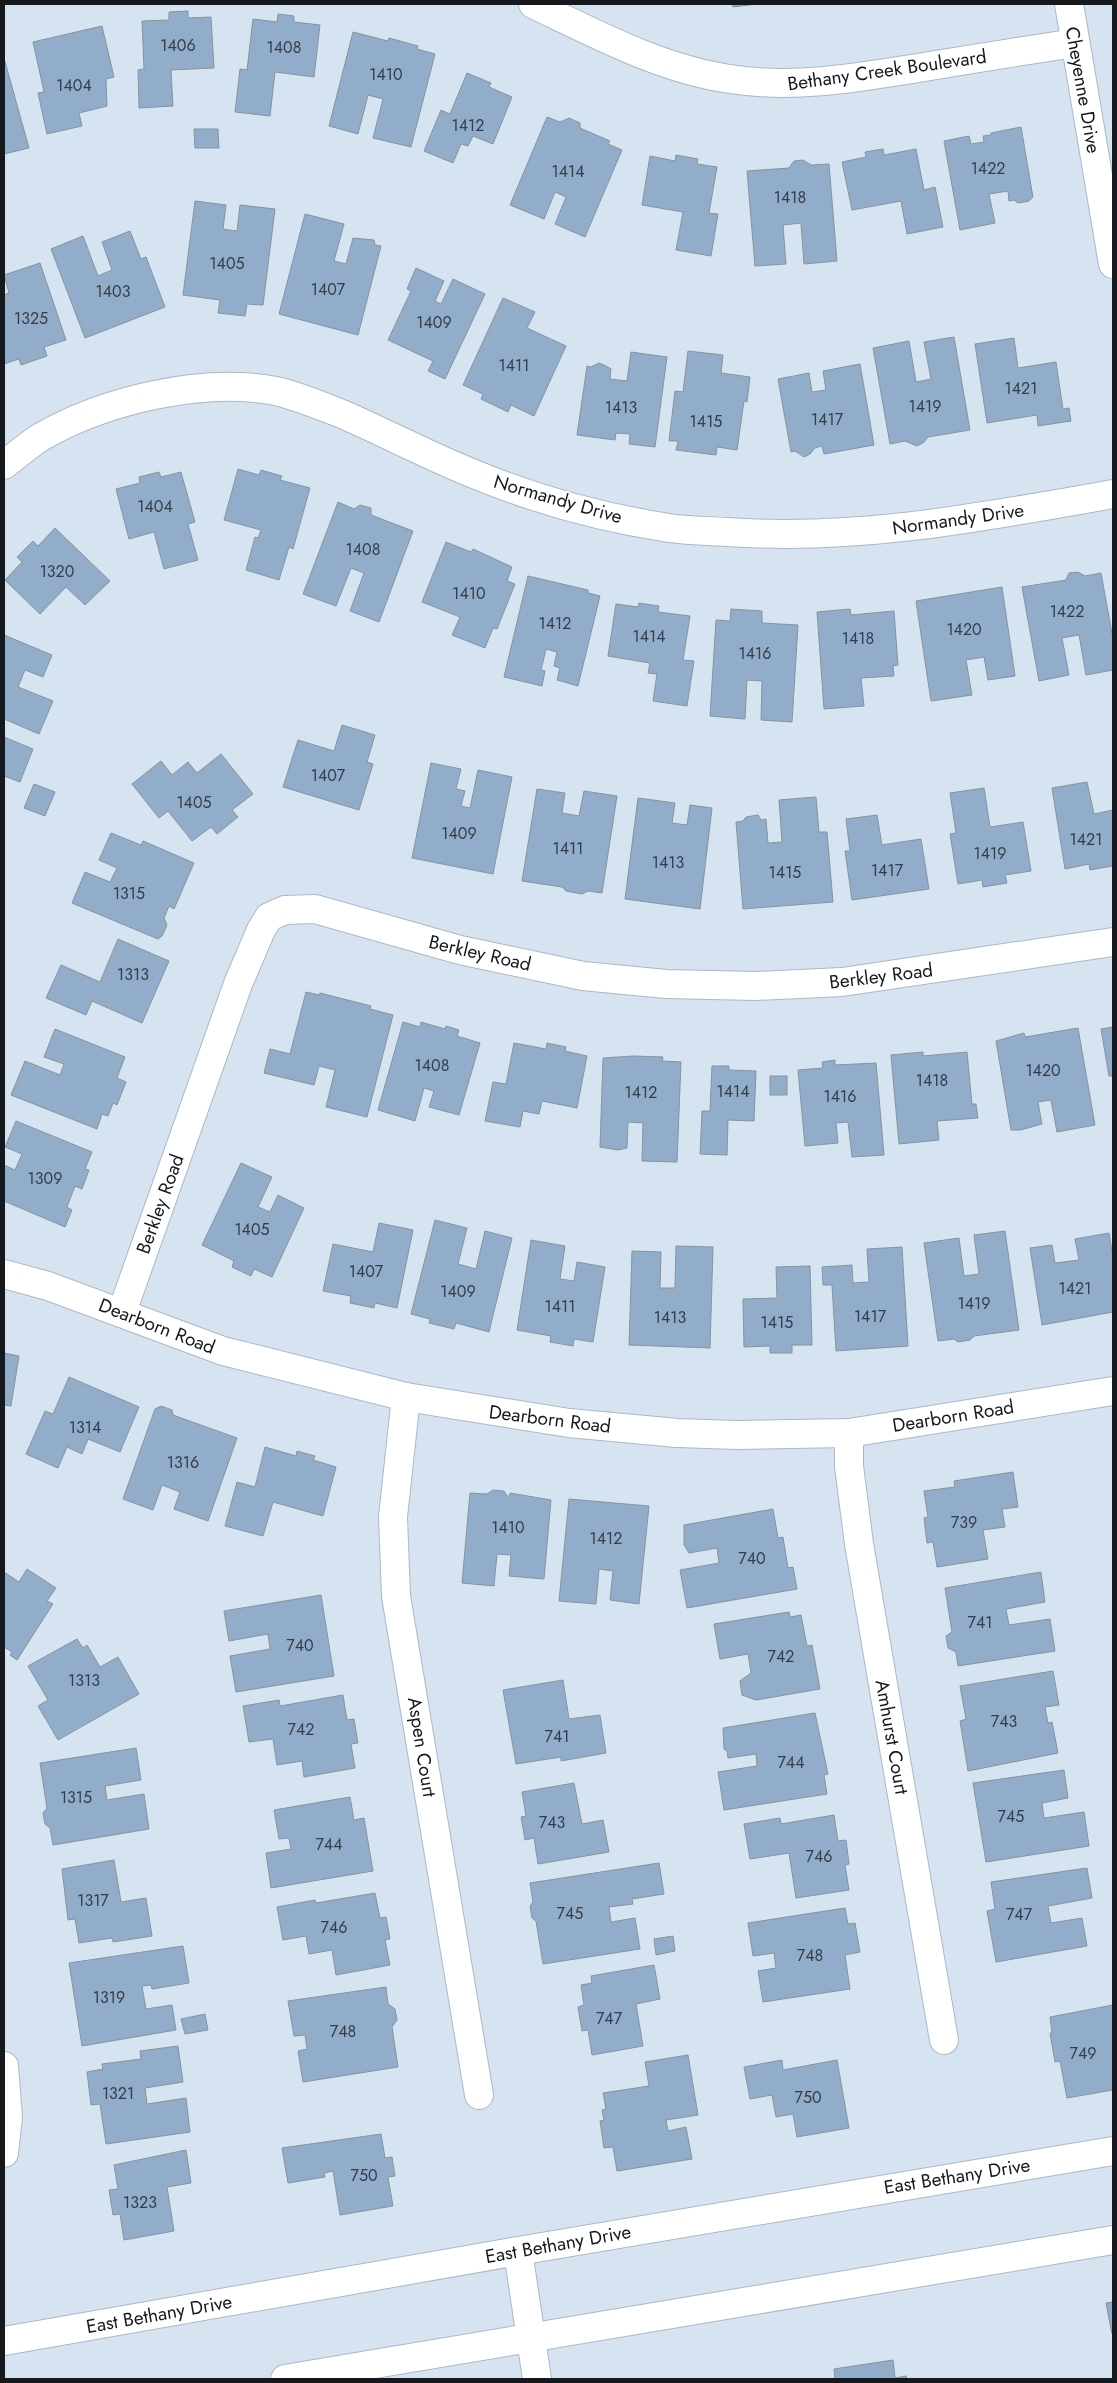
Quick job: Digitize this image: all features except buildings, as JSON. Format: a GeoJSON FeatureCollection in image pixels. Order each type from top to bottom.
{"type":"FeatureCollection","features":[{"type":"Feature","properties":{"kind":"street","name":"Bethany Creek Boulevard"},"geometry":{"type":"LineString","coordinates":[[533,4],[608,40],[669,64],[729,79],[781,85],[859,77],[1075,43]]}},
{"type":"Feature","properties":{"kind":"street","name":"Cheyenne Drive"},"geometry":{"type":"LineString","coordinates":[[1068,4],[1113,264]]}},
{"type":"Feature","properties":{"kind":"street","name":"Normandy Drive"},"geometry":{"type":"LineString","coordinates":[[4,465],[41,438],[102,408],[156,395],[227,386],[277,392],[322,406],[478,476],[537,498],[602,515],[672,528],[763,534],[865,532],[957,522],[1113,494]]}},
{"type":"Feature","properties":{"kind":"street","name":"Berkley Road"},"geometry":{"type":"LineString","coordinates":[[122,1312],[238,984],[261,930],[269,918],[285,910],[315,909],[460,950],[583,976],[666,984],[755,986],[842,982],[1113,942]]}},
{"type":"Feature","properties":{"kind":"street","name":"Dearborn Road"},"geometry":{"type":"LineString","coordinates":[[4,1274],[48,1286],[122,1312],[162,1330],[223,1351],[406,1397],[569,1423],[667,1432],[737,1435],[849,1432],[1113,1391]]}},
{"type":"Feature","properties":{"kind":"street","name":"Aspen Court"},"geometry":{"type":"LineString","coordinates":[[406,1397],[393,1517],[396,1596],[479,2095]]}},
{"type":"Feature","properties":{"kind":"street","name":"Amhurst Court"},"geometry":{"type":"LineString","coordinates":[[849,1432],[849,1466],[859,1544],[944,2040]]}},
{"type":"Feature","properties":{"kind":"street"},"geometry":{"type":"LineString","coordinates":[[4,2066],[8,2117],[4,2153]]}},
{"type":"Feature","properties":{"kind":"street","name":"East Bethany Drive"},"geometry":{"type":"LineString","coordinates":[[4,2342],[518,2251],[1113,2150]]}},
{"type":"Feature","properties":{"kind":"street"},"geometry":{"type":"LineString","coordinates":[[284,2379],[1113,2240]]}},
{"type":"Feature","properties":{"kind":"street"},"geometry":{"type":"LineString","coordinates":[[518,2251],[537,2379]]}}]}
